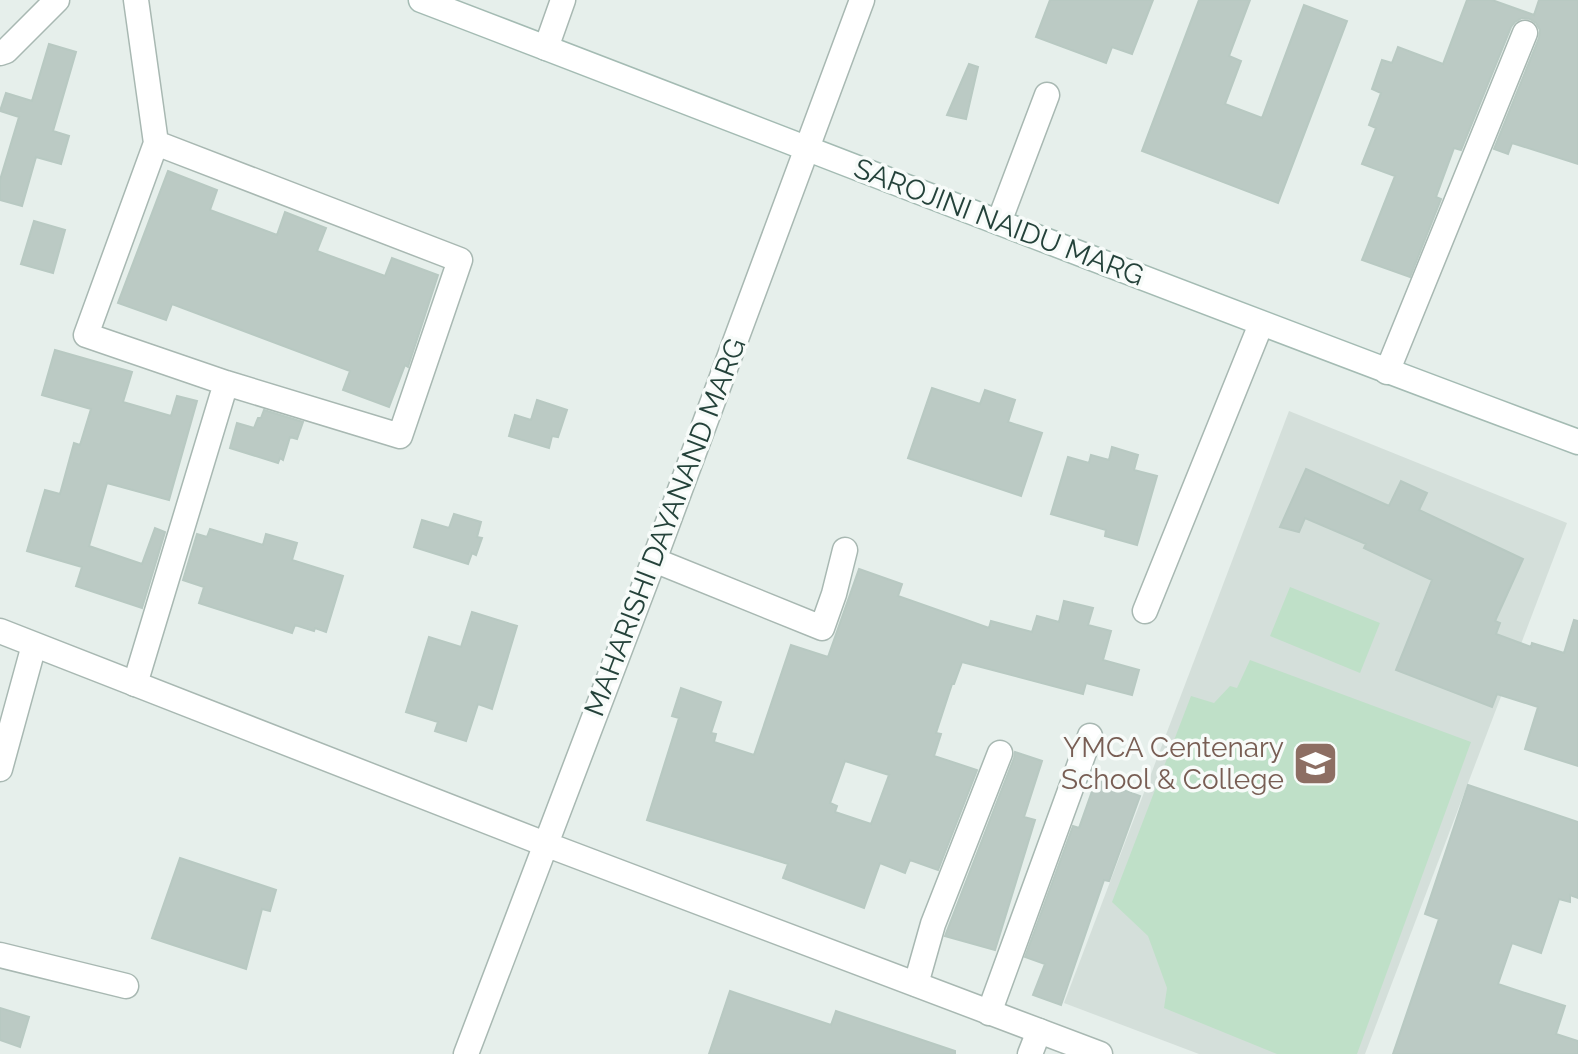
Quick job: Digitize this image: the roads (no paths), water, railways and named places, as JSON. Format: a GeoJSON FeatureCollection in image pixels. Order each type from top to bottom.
{"type":"FeatureCollection","features":[{"type":"Feature","properties":{"kind":"street"},"geometry":{"type":"LineString","coordinates":[[2,57],[57,0]]}},
{"type":"Feature","properties":{"kind":"street"},"geometry":{"type":"LineString","coordinates":[[136,0],[156,143],[86,335],[226,383],[400,436],[460,260],[156,143]]}},
{"type":"Feature","properties":{"kind":"street","name":"SAROJINI NAIDU MARG"},"geometry":{"type":"LineString","coordinates":[[421,0],[1261,324],[1578,442]]}},
{"type":"Feature","properties":{"kind":"street"},"geometry":{"type":"LineString","coordinates":[[546,48],[563,0]]}},
{"type":"Feature","properties":{"kind":"street","name":"MAHARISHI DAYANAND MARG"},"geometry":{"type":"LineString","coordinates":[[466,1054],[862,0]]}},
{"type":"Feature","properties":{"kind":"street"},"geometry":{"type":"LineString","coordinates":[[1387,372],[1525,33]]}},
{"type":"Feature","properties":{"kind":"street"},"geometry":{"type":"LineString","coordinates":[[999,222],[1047,95]]}},
{"type":"Feature","properties":{"kind":"street"},"geometry":{"type":"LineString","coordinates":[[1145,611],[1261,324]]}},
{"type":"Feature","properties":{"kind":"street"},"geometry":{"type":"LineString","coordinates":[[135,684],[226,383]]}},
{"type":"Feature","properties":{"kind":"street"},"geometry":{"type":"LineString","coordinates":[[654,560],[822,628],[845,550]]}},
{"type":"Feature","properties":{"kind":"street"},"geometry":{"type":"LineString","coordinates":[[0,631],[545,844],[1100,1054]]}},
{"type":"Feature","properties":{"kind":"street"},"geometry":{"type":"LineString","coordinates":[[0,769],[34,645]]}},
{"type":"Feature","properties":{"kind":"street"},"geometry":{"type":"LineString","coordinates":[[989,1013],[1090,736]]}},
{"type":"Feature","properties":{"kind":"street"},"geometry":{"type":"LineString","coordinates":[[916,984],[933,924],[1000,753]]}},
{"type":"Feature","properties":{"kind":"street"},"geometry":{"type":"LineString","coordinates":[[0,955],[126,986]]}},
{"type":"Feature","properties":{"kind":"street"},"geometry":{"type":"LineString","coordinates":[[1030,1054],[1039,1031]]}},
{"type":"Feature","properties":{"kind":"place","name":"YMCA Centenary School & College"},"geometry":{"type":"Point","coordinates":[1315,763]}}]}
